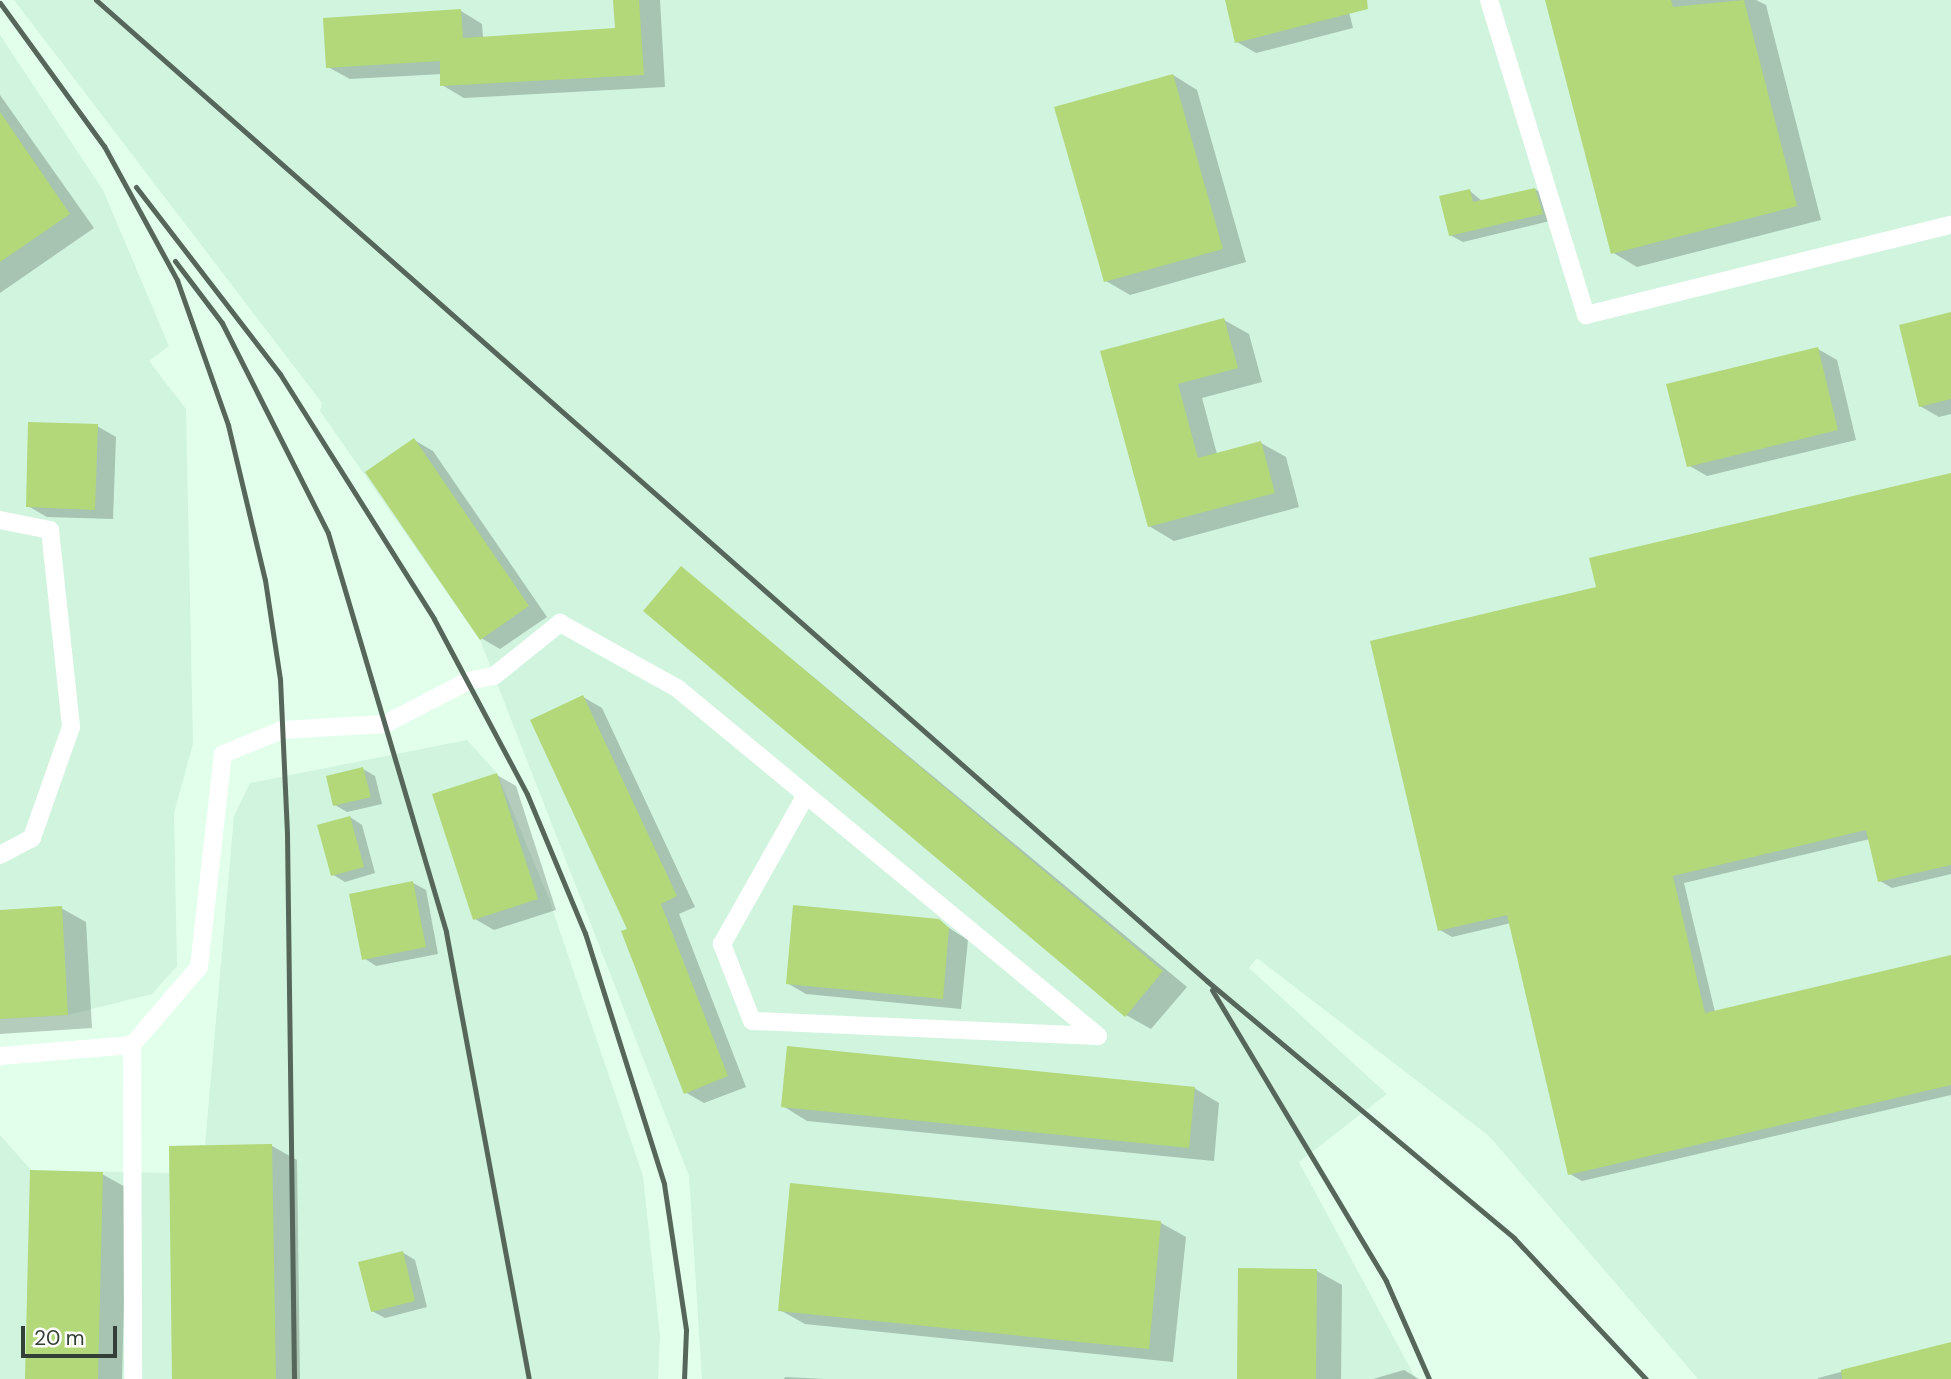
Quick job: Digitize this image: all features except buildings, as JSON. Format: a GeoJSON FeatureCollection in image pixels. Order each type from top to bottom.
{"type":"FeatureCollection","features":[{"type":"Feature","properties":{"kind":"lane"},"geometry":{"type":"LineString","coordinates":[[1489,0],[1586,314],[1951,225]]}},
{"type":"Feature","properties":{"kind":"lane"},"geometry":{"type":"LineString","coordinates":[[0,520],[51,530],[71,727],[32,838],[0,855]]}},
{"type":"Feature","properties":{"kind":"lane"},"geometry":{"type":"LineString","coordinates":[[133,1379],[132,1045],[199,967],[223,754],[282,730],[385,724],[468,681],[494,676],[560,623],[677,688],[1098,1036],[752,1021],[722,944],[806,795]]}},
{"type":"Feature","properties":{"kind":"lane"},"geometry":{"type":"LineString","coordinates":[[0,1056],[132,1045]]}},
{"type":"Feature","properties":{"kind":"shaded area"},"geometry":{"type":"Polygon","coordinates":[[[14,0],[1951,0],[1951,1379],[1698,1379],[1489,1136],[1257,958],[1249,968],[1387,1094],[1299,1162],[1416,1379],[702,1379],[689,1176],[480,640],[320,411],[322,403],[14,0]]]}},
{"type":"Feature","properties":{"kind":"shaded area"},"geometry":{"type":"Polygon","coordinates":[[[0,35],[103,190],[169,346],[149,361],[186,409],[193,744],[174,813],[177,966],[152,994],[68,1015],[0,1019],[0,35]]]}},
{"type":"Feature","properties":{"kind":"shaded area"},"geometry":{"type":"Polygon","coordinates":[[[467,740],[497,773],[549,899],[643,1176],[660,1336],[658,1379],[0,1379],[0,1135],[31,1170],[169,1173],[169,1146],[205,1145],[234,816],[250,783],[467,740]]]}},
{"type":"Feature","properties":{"kind":"railway"},"geometry":{"type":"LineString","coordinates":[[96,0],[1207,981],[1514,1238],[1646,1379]]}},
{"type":"Feature","properties":{"kind":"railway"},"geometry":{"type":"LineString","coordinates":[[0,3],[104,146],[177,280],[228,425],[265,580],[280,679],[287,834],[294,1379]]}},
{"type":"Feature","properties":{"kind":"railway"},"geometry":{"type":"LineString","coordinates":[[136,187],[280,374],[434,619],[527,794],[585,933],[664,1184],[686,1330],[684,1379]]}},
{"type":"Feature","properties":{"kind":"railway"},"geometry":{"type":"LineString","coordinates":[[175,261],[222,323],[328,533],[446,932],[529,1379]]}},
{"type":"Feature","properties":{"kind":"railway"},"geometry":{"type":"LineString","coordinates":[[1212,990],[1386,1281],[1429,1379]]}}]}
